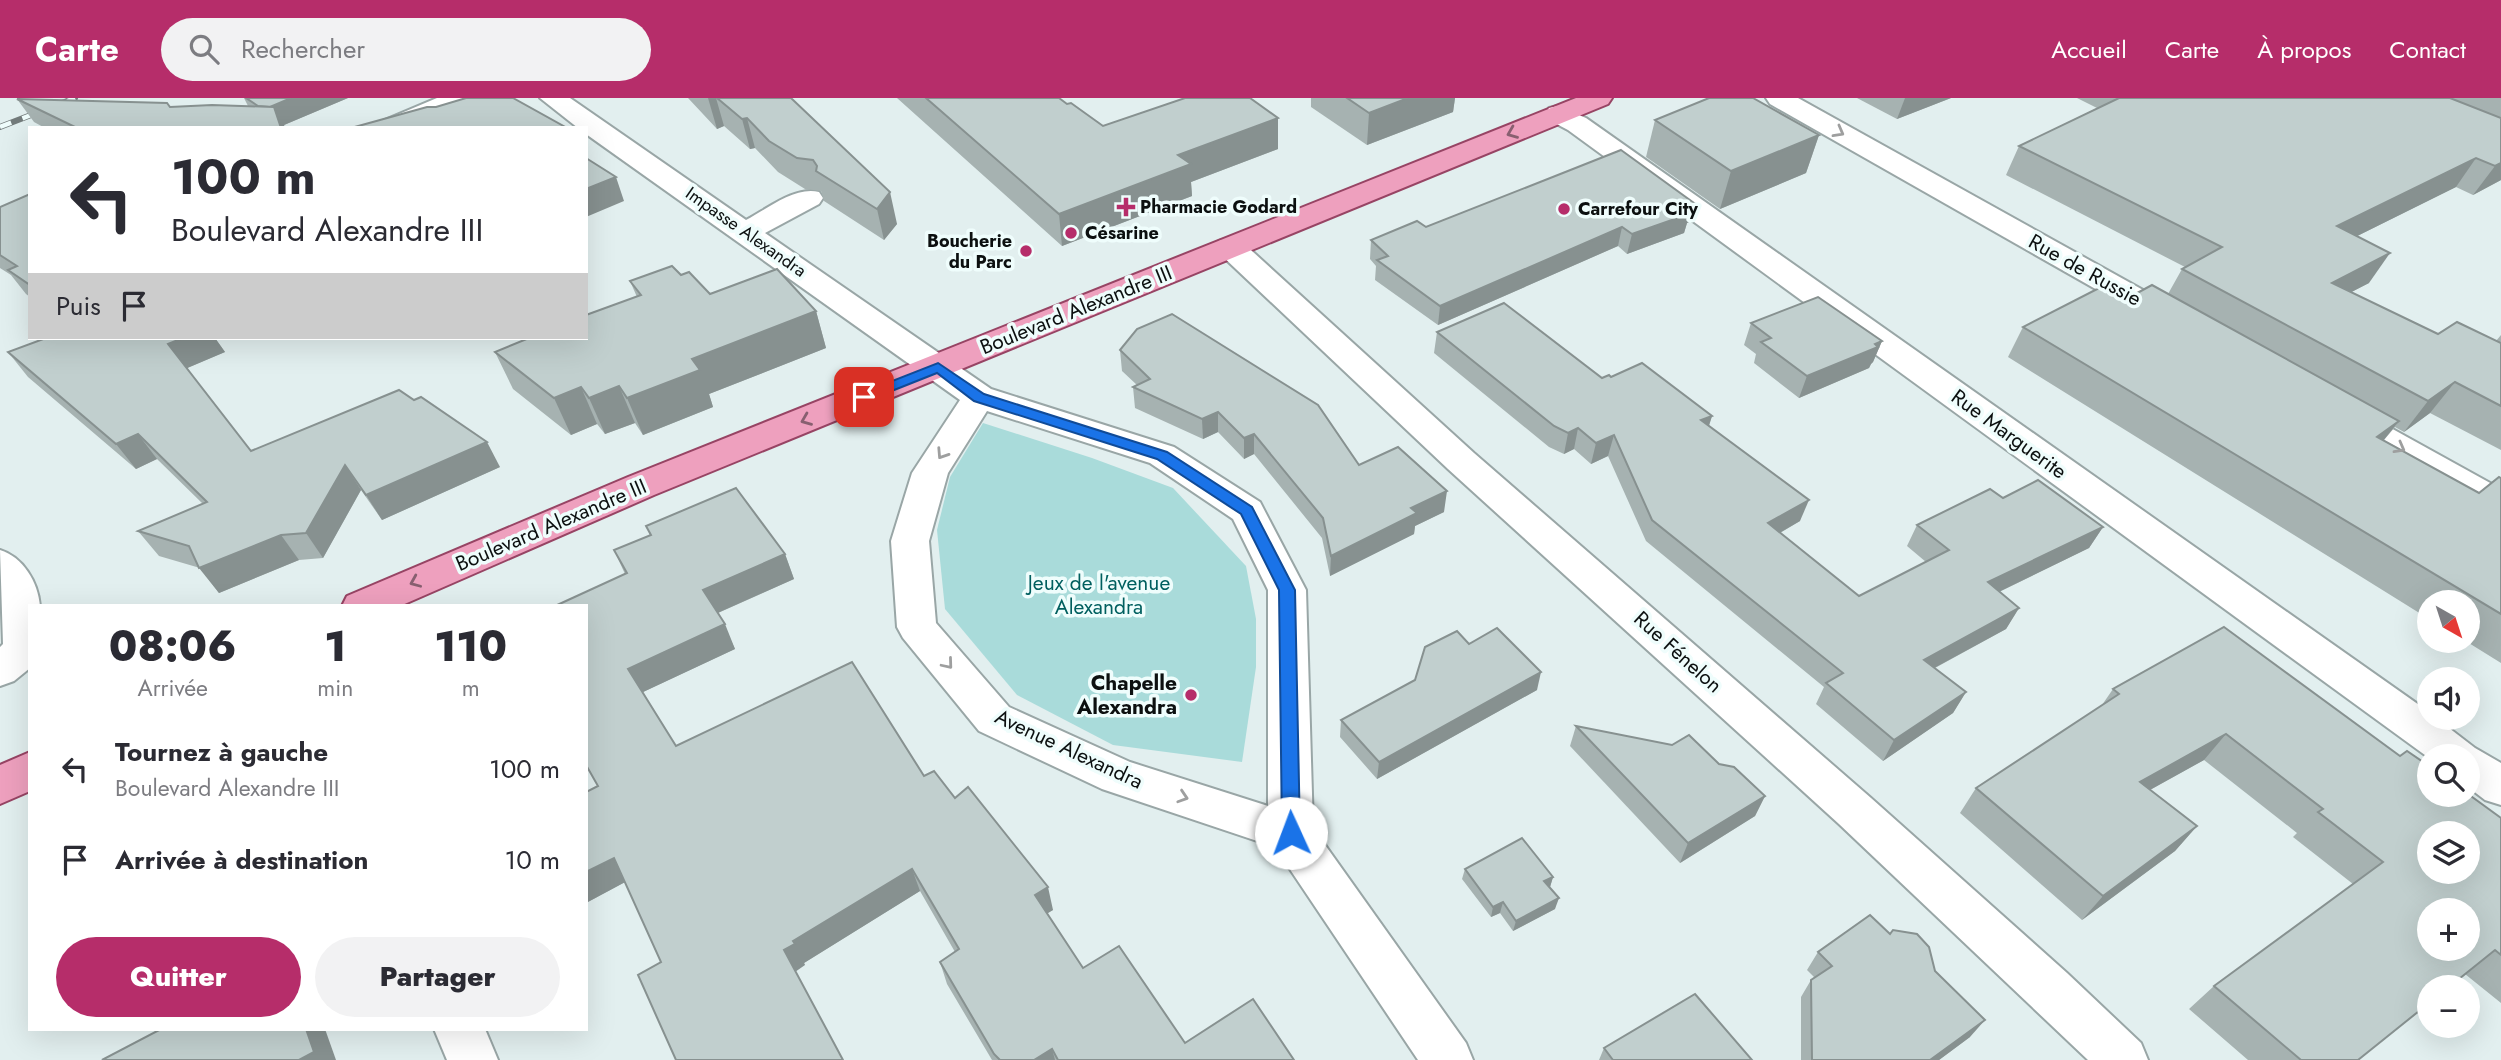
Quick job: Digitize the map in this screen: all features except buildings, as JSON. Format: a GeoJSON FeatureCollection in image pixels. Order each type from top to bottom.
{"type":"FeatureCollection","features":[{"type":"Feature","properties":{"kind":"main road","name":"Boulevard Alexandre III"},"geometry":{"type":"LineString","coordinates":[[366,604],[641,486],[1598,98]]}},
{"type":"Feature","properties":{"kind":"main road"},"geometry":{"type":"LineString","coordinates":[[0,786],[28,771]]}},
{"type":"Feature","properties":{"kind":"street","name":"Impasse Alexandra"},"geometry":{"type":"LineString","coordinates":[[553,98],[938,367]]}},
{"type":"Feature","properties":{"kind":"street","name":"Rue de Russie"},"geometry":{"type":"LineString","coordinates":[[1779,98],[2200,335]]}},
{"type":"Feature","properties":{"kind":"street"},"geometry":{"type":"LineString","coordinates":[[396,126],[470,100]]}},
{"type":"Feature","properties":{"kind":"street"},"geometry":{"type":"LineString","coordinates":[[426,126],[470,100]]}},
{"type":"Feature","properties":{"kind":"street","name":"Rue Marguerite"},"geometry":{"type":"LineString","coordinates":[[1558,114],[1589,132],[2441,744]]}},
{"type":"Feature","properties":{"kind":"street"},"geometry":{"type":"LineString","coordinates":[[745,232],[809,198]]}},
{"type":"Feature","properties":{"kind":"street","name":"Rue Fénelon"},"geometry":{"type":"LineString","coordinates":[[1230,247],[1461,461],[1855,811],[2050,989],[2123,1060]]}},
{"type":"Feature","properties":{"kind":"street"},"geometry":{"type":"LineString","coordinates":[[938,367],[979,397],[1162,455],[1247,511],[1287,590],[1291,833],[1448,1060]]}},
{"type":"Feature","properties":{"kind":"street"},"geometry":{"type":"LineString","coordinates":[[2309,396],[2501,505]]}},
{"type":"Feature","properties":{"kind":"street","name":"Avenue Alexandra"},"geometry":{"type":"LineString","coordinates":[[979,397],[930,473],[910,541],[916,627],[994,719],[1117,776],[1291,833]]}},
{"type":"Feature","properties":{"kind":"street"},"geometry":{"type":"LineString","coordinates":[[0,564],[19,590],[23,650],[0,670]]}},
{"type":"Feature","properties":{"kind":"street"},"geometry":{"type":"LineString","coordinates":[[2480,772],[2501,787]]}},
{"type":"Feature","properties":{"kind":"street"},"geometry":{"type":"LineString","coordinates":[[460,1031],[472,1060]]}},
{"type":"Feature","properties":{"kind":"green space","name":"Jeux de l'avenue Alexandra"},"geometry":{"type":"Polygon","coordinates":[[[983,423],[1092,458],[1173,488],[1246,566],[1256,619],[1256,667],[1242,762],[1113,745],[1017,695],[945,609],[937,530],[950,477],[983,423]]]}},
{"type":"Feature","properties":{"kind":"railway"},"geometry":{"type":"LineString","coordinates":[[0,127],[75,98]]}},
{"type":"Feature","properties":{"kind":"place","name":"Pharmacie Godard"},"geometry":{"type":"Point","coordinates":[1126,207]}},
{"type":"Feature","properties":{"kind":"place","name":"Carrefour City"},"geometry":{"type":"Point","coordinates":[1564,209]}},
{"type":"Feature","properties":{"kind":"place","name":"Césarine"},"geometry":{"type":"Point","coordinates":[1071,233]}},
{"type":"Feature","properties":{"kind":"place","name":"Boucherie du Parc"},"geometry":{"type":"Point","coordinates":[1026,251]}},
{"type":"Feature","properties":{"kind":"place","name":"Chapelle Alexandra"},"geometry":{"type":"Point","coordinates":[1191,695]}},
{"type":"Feature","properties":{"kind":"route"},"geometry":{"type":"LineString","coordinates":[[864,397],[938,367],[979,397],[1162,455],[1247,511],[1287,590],[1291,833]]}}]}
